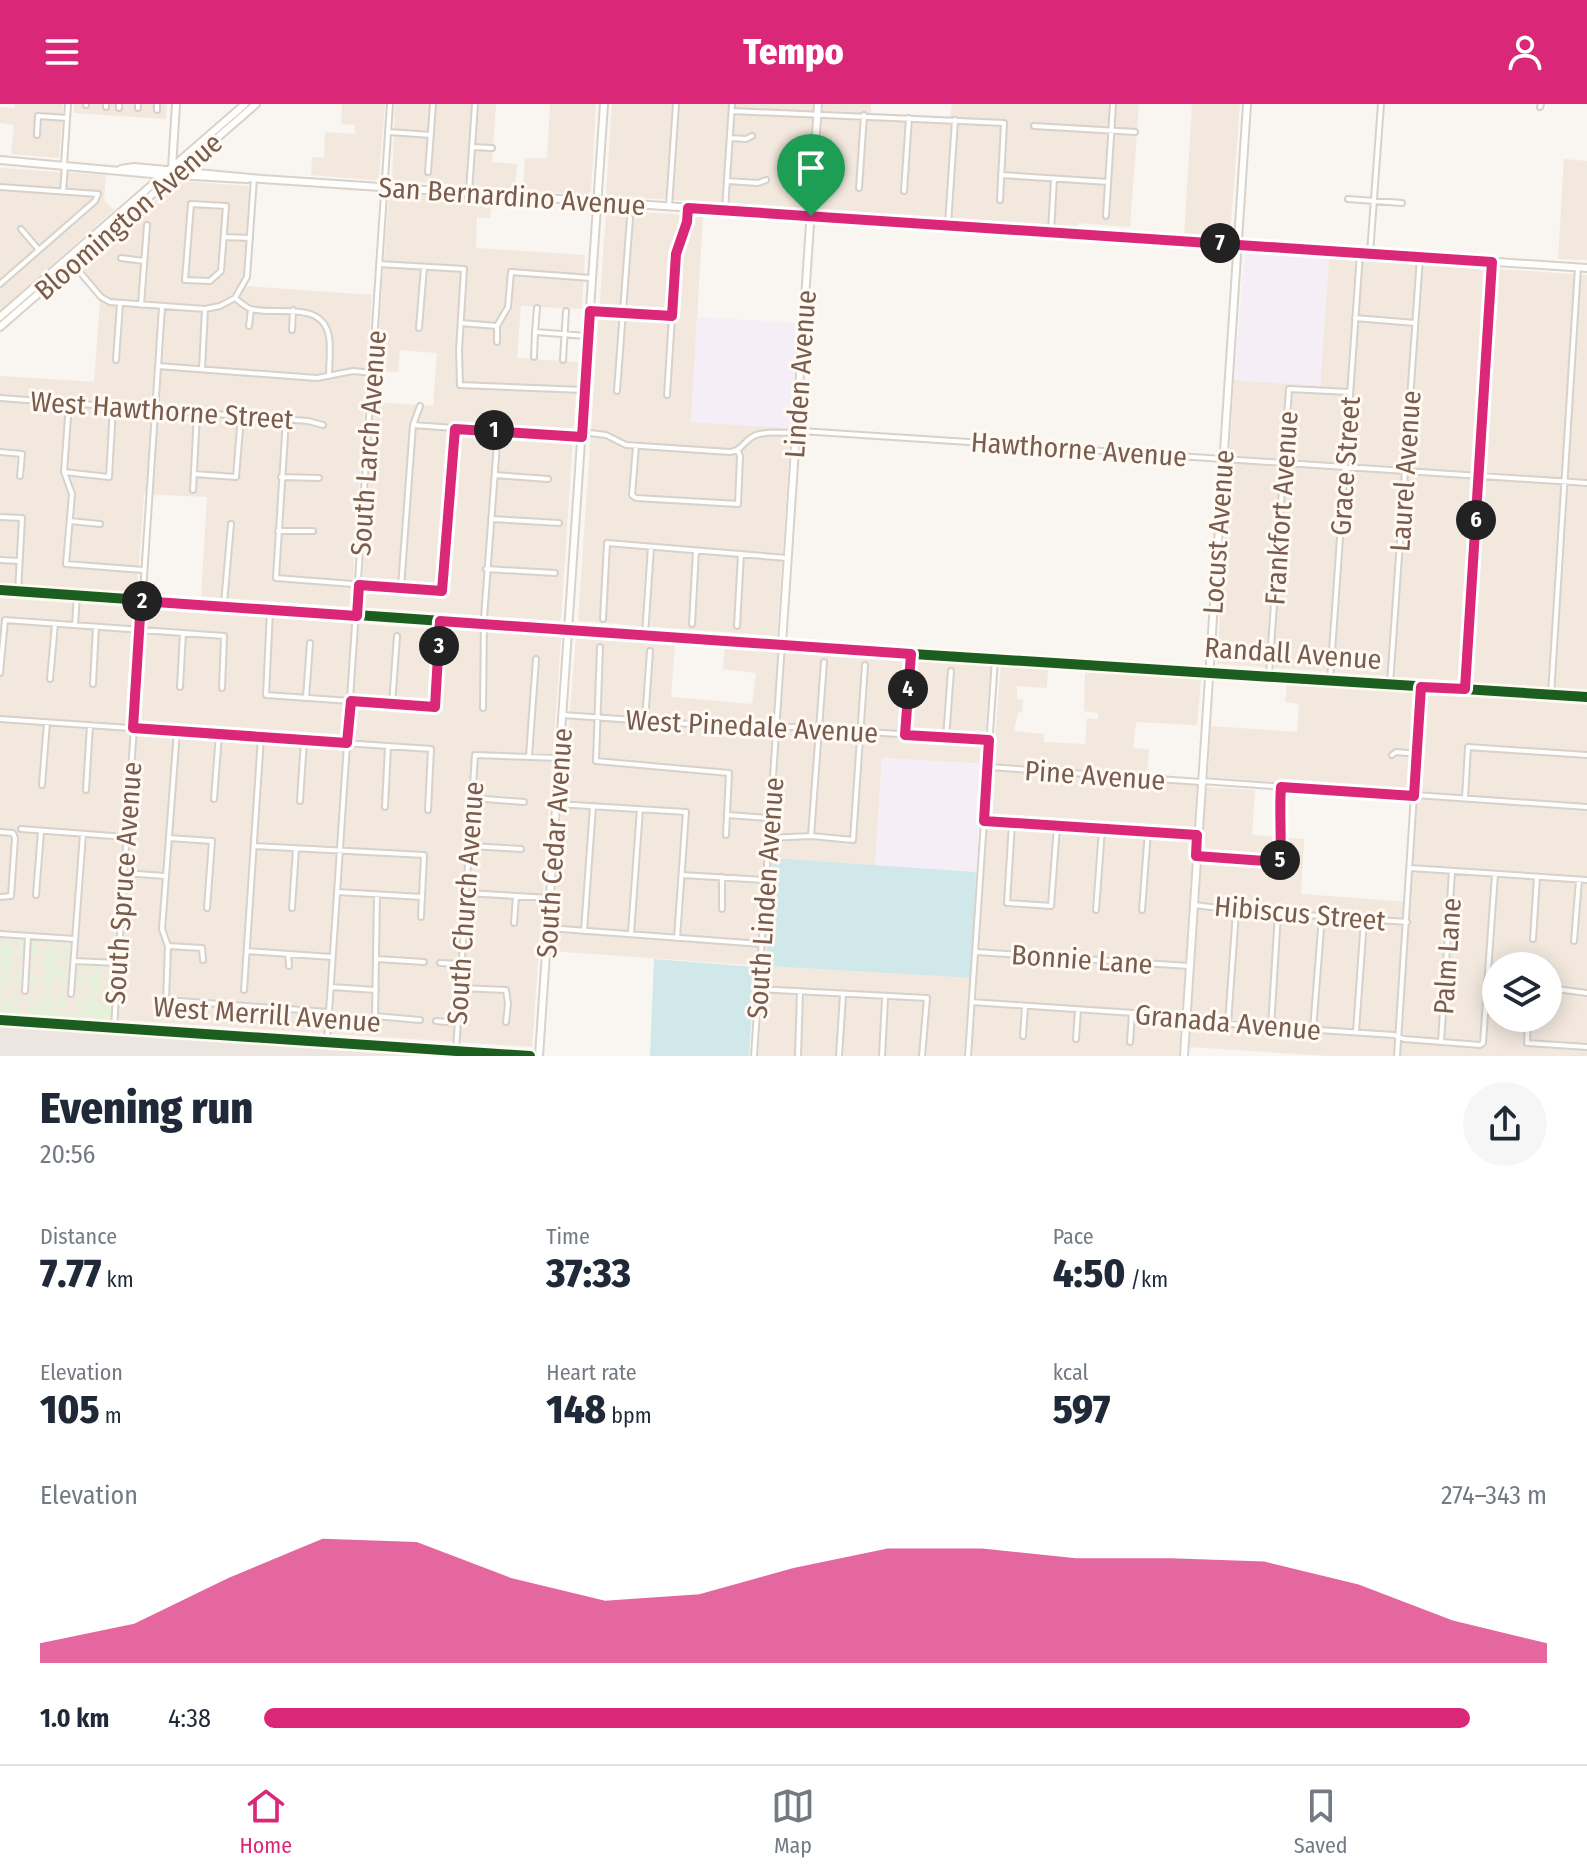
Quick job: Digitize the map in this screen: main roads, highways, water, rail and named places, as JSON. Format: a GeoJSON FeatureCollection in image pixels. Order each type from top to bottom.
{"type":"FeatureCollection","features":[{"type":"Feature","properties":{"kind":"main road"},"geometry":{"type":"LineString","coordinates":[[175,171],[176,104]]}},
{"type":"Feature","properties":{"kind":"main road","name":"Bloomington Avenue"},"geometry":{"type":"LineString","coordinates":[[0,327],[73,264],[245,104]]}},
{"type":"Feature","properties":{"kind":"main road","name":"Bloomington Avenue"},"geometry":{"type":"LineString","coordinates":[[175,171],[256,104]]}},
{"type":"Feature","properties":{"kind":"main road","name":"South Cedar Avenue"},"geometry":{"type":"LineString","coordinates":[[539,1056],[604,104]]}},
{"type":"Feature","properties":{"kind":"main road","name":"Linden Avenue"},"geometry":{"type":"LineString","coordinates":[[782,644],[818,104]]}},
{"type":"Feature","properties":{"kind":"main road","name":"Locust Avenue"},"geometry":{"type":"LineString","coordinates":[[1184,1056],[1247,104]]}},
{"type":"Feature","properties":{"kind":"main road"},"geometry":{"type":"LineString","coordinates":[[194,158],[198,171]]}},
{"type":"Feature","properties":{"kind":"main road"},"geometry":{"type":"LineString","coordinates":[[0,160],[163,175],[175,171],[198,171],[254,178]]}},
{"type":"Feature","properties":{"kind":"main road"},"geometry":{"type":"LineString","coordinates":[[121,169],[134,167],[175,171],[233,180],[254,178]]}},
{"type":"Feature","properties":{"kind":"main road"},"geometry":{"type":"LineString","coordinates":[[146,173],[149,185]]}},
{"type":"Feature","properties":{"kind":"main road","name":"Bloomington Avenue"},"geometry":{"type":"LineString","coordinates":[[0,317],[163,175]]}},
{"type":"Feature","properties":{"kind":"main road","name":"San Bernardino Avenue"},"geometry":{"type":"LineString","coordinates":[[254,178],[1587,268]]}},
{"type":"Feature","properties":{"kind":"main road","name":"Randall Avenue"},"geometry":{"type":"LineString","coordinates":[[0,590],[911,654],[1587,697]]}},
{"type":"Feature","properties":{"kind":"main road","name":"West Merrill Avenue"},"geometry":{"type":"LineString","coordinates":[[0,1020],[530,1056]]}},
{"type":"Feature","properties":{"kind":"water"},"geometry":{"type":"Polygon","coordinates":[[[772,858],[976,872],[971,978],[766,966],[772,858]]]}},
{"type":"Feature","properties":{"kind":"water"},"geometry":{"type":"Polygon","coordinates":[[[654,959],[755,967],[749,1056],[650,1056],[654,959]]]}}]}
